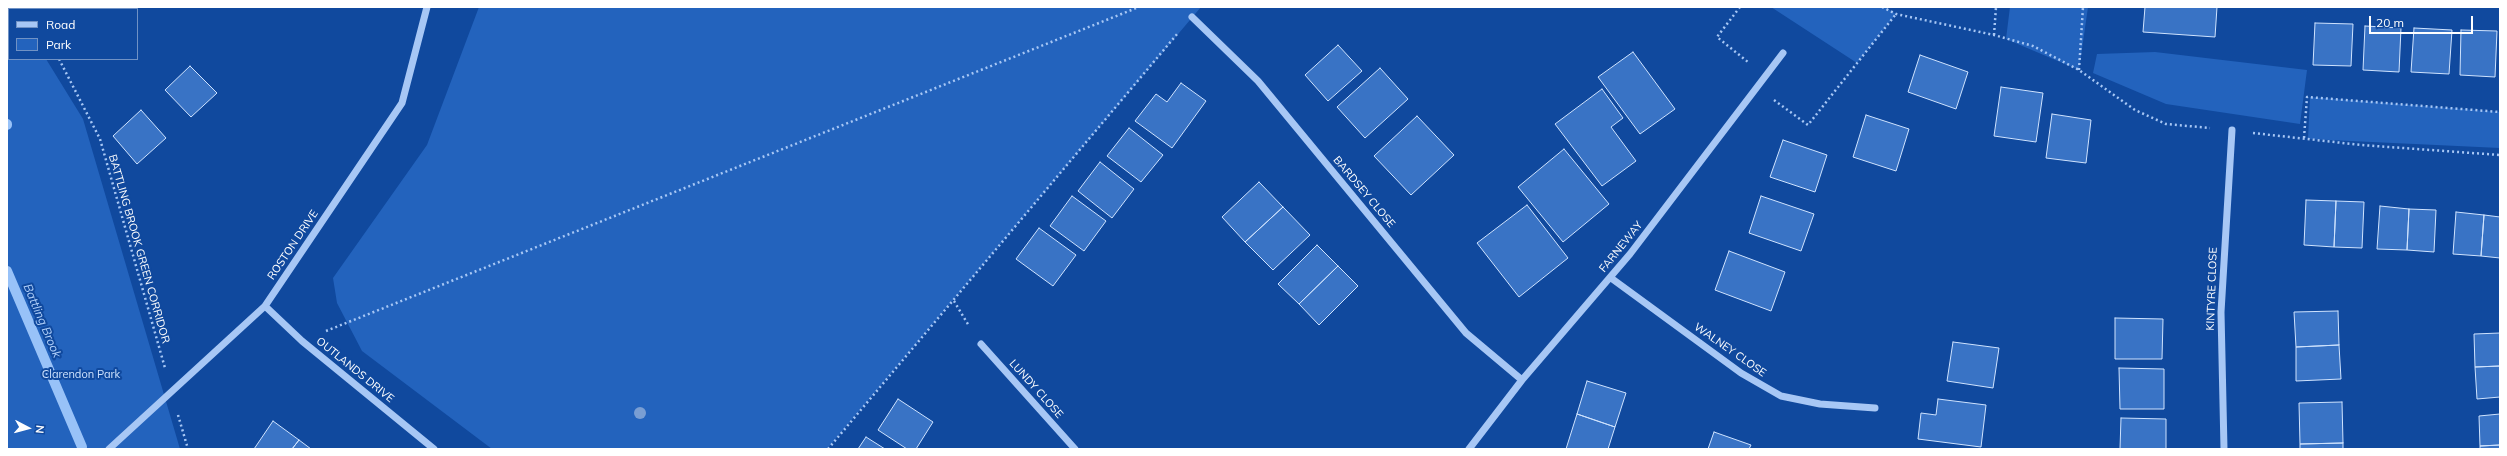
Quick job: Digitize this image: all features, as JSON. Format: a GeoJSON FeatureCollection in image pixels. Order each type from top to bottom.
{"type":"FeatureCollection","features":[{"type":"Feature","properties":{"kind":"street","name":"ROSTON DRIVE"},"geometry":{"type":"LineString","coordinates":[[109,449],[265,306],[402,103],[427,7]]}},
{"type":"Feature","properties":{"kind":"street","name":"BARDSEY CLOSE"},"geometry":{"type":"LineString","coordinates":[[1192,17],[1258,81],[1466,333],[1522,380]]}},
{"type":"Feature","properties":{"kind":"street","name":"FARNEWAY"},"geometry":{"type":"LineString","coordinates":[[1469,449],[1522,380],[1610,278],[1783,54]]}},
{"type":"Feature","properties":{"kind":"street","name":"KINTYRE CLOSE"},"geometry":{"type":"LineString","coordinates":[[2224,449],[2221,385],[2221,312],[2232,130]]}},
{"type":"Feature","properties":{"kind":"street","name":"WALNEY CLOSE"},"geometry":{"type":"LineString","coordinates":[[1610,278],[1741,373],[1781,396],[1820,404],[1875,408]]}},
{"type":"Feature","properties":{"kind":"street","name":"OUTLANDS DRIVE"},"geometry":{"type":"LineString","coordinates":[[265,306],[302,341],[434,449]]}},
{"type":"Feature","properties":{"kind":"street","name":"LUNDY CLOSE"},"geometry":{"type":"LineString","coordinates":[[981,344],[1075,449]]}},
{"type":"Feature","properties":{"kind":"path"},"geometry":{"type":"LineString","coordinates":[[302,341],[1139,7]]}},
{"type":"Feature","properties":{"kind":"path"},"geometry":{"type":"LineString","coordinates":[[1740,7],[1717,37],[1766,76]]}},
{"type":"Feature","properties":{"kind":"path"},"geometry":{"type":"LineString","coordinates":[[1882,7],[1896,14],[1994,35],[2034,46],[2079,70],[2135,110],[2166,124],[2500,155]]}},
{"type":"Feature","properties":{"kind":"path"},"geometry":{"type":"LineString","coordinates":[[1994,35],[1996,7]]}},
{"type":"Feature","properties":{"kind":"path"},"geometry":{"type":"LineString","coordinates":[[2079,70],[2083,7]]}},
{"type":"Feature","properties":{"kind":"path"},"geometry":{"type":"LineString","coordinates":[[1757,87],[1808,125],[1896,14]]}},
{"type":"Feature","properties":{"kind":"path"},"geometry":{"type":"LineString","coordinates":[[828,449],[1192,17]]}},
{"type":"Feature","properties":{"kind":"path","name":"BATTLING BROOK GREEN CORRIDOR"},"geometry":{"type":"LineString","coordinates":[[60,60],[100,139],[188,449]]}},
{"type":"Feature","properties":{"kind":"path"},"geometry":{"type":"LineString","coordinates":[[2304,138],[2307,97],[2500,112]]}},
{"type":"Feature","properties":{"kind":"path"},"geometry":{"type":"LineString","coordinates":[[954,300],[981,344]]}},
{"type":"Feature","properties":{"kind":"green space"},"geometry":{"type":"Polygon","coordinates":[[[479,7],[1201,7],[827,449],[492,449],[362,351],[337,303],[333,278],[427,145],[479,7]]]}},
{"type":"Feature","properties":{"kind":"green space"},"geometry":{"type":"Polygon","coordinates":[[[1771,7],[1885,7],[1896,14],[1857,63],[1771,7]]]}},
{"type":"Feature","properties":{"kind":"green space"},"geometry":{"type":"Polygon","coordinates":[[[2010,7],[2088,7],[2079,70],[2006,39],[2010,7]]]}},
{"type":"Feature","properties":{"kind":"green space","name":"Clarendon Park"},"geometry":{"type":"Polygon","coordinates":[[[7,8],[8,60],[47,60],[83,119],[180,449],[7,449],[7,8]]]}},
{"type":"Feature","properties":{"kind":"green space"},"geometry":{"type":"Polygon","coordinates":[[[2155,52],[2307,70],[2300,124],[2166,104],[2093,73],[2097,54],[2155,52]]]}},
{"type":"Feature","properties":{"kind":"green space"},"geometry":{"type":"Polygon","coordinates":[[[2310,97],[2500,112],[2500,148],[2308,139],[2310,97]]]}},
{"type":"Feature","properties":{"kind":"building"},"geometry":{"type":"Polygon","coordinates":[[[2145,7],[2217,7],[2215,37],[2143,32],[2145,7]]]}},
{"type":"Feature","properties":{"kind":"building"},"geometry":{"type":"Polygon","coordinates":[[[2315,23],[2353,24],[2351,66],[2313,65],[2315,23]]]}},
{"type":"Feature","properties":{"kind":"building"},"geometry":{"type":"Polygon","coordinates":[[[2365,26],[2401,28],[2399,72],[2363,70],[2365,26]]]}},
{"type":"Feature","properties":{"kind":"building"},"geometry":{"type":"Polygon","coordinates":[[[2414,28],[2452,30],[2449,74],[2411,72],[2414,28]]]}},
{"type":"Feature","properties":{"kind":"building"},"geometry":{"type":"Polygon","coordinates":[[[2461,30],[2497,31],[2495,77],[2460,75],[2461,30]]]}},
{"type":"Feature","properties":{"kind":"building"},"geometry":{"type":"Polygon","coordinates":[[[1338,45],[1362,71],[1328,101],[1305,75],[1338,45]]]}},
{"type":"Feature","properties":{"kind":"building"},"geometry":{"type":"Polygon","coordinates":[[[1633,52],[1675,109],[1640,134],[1598,77],[1633,52]]]}},
{"type":"Feature","properties":{"kind":"building"},"geometry":{"type":"Polygon","coordinates":[[[1920,55],[1968,72],[1956,109],[1908,92],[1920,55]]]}},
{"type":"Feature","properties":{"kind":"building"},"geometry":{"type":"Polygon","coordinates":[[[190,66],[217,93],[191,117],[165,90],[190,66]]]}},
{"type":"Feature","properties":{"kind":"building"},"geometry":{"type":"Polygon","coordinates":[[[1380,68],[1408,99],[1365,138],[1337,107],[1380,68]]]}},
{"type":"Feature","properties":{"kind":"building"},"geometry":{"type":"Polygon","coordinates":[[[1181,83],[1206,101],[1172,148],[1135,121],[1156,94],[1167,102],[1181,83]]]}},
{"type":"Feature","properties":{"kind":"building"},"geometry":{"type":"Polygon","coordinates":[[[2001,87],[2043,93],[2036,142],[1994,136],[2001,87]]]}},
{"type":"Feature","properties":{"kind":"building"},"geometry":{"type":"Polygon","coordinates":[[[1602,89],[1623,118],[1611,127],[1636,161],[1602,186],[1555,124],[1602,89]]]}},
{"type":"Feature","properties":{"kind":"building"},"geometry":{"type":"Polygon","coordinates":[[[141,110],[166,138],[137,164],[113,136],[141,110]]]}},
{"type":"Feature","properties":{"kind":"building"},"geometry":{"type":"Polygon","coordinates":[[[2052,114],[2091,120],[2086,163],[2046,158],[2052,114]]]}},
{"type":"Feature","properties":{"kind":"building"},"geometry":{"type":"Polygon","coordinates":[[[1866,115],[1909,129],[1896,171],[1853,157],[1866,115]]]}},
{"type":"Feature","properties":{"kind":"building"},"geometry":{"type":"Polygon","coordinates":[[[1417,116],[1454,155],[1411,195],[1374,156],[1417,116]]]}},
{"type":"Feature","properties":{"kind":"building"},"geometry":{"type":"Polygon","coordinates":[[[1129,128],[1163,155],[1141,182],[1107,156],[1129,128]]]}},
{"type":"Feature","properties":{"kind":"building"},"geometry":{"type":"Polygon","coordinates":[[[1783,140],[1827,155],[1815,192],[1770,177],[1783,140]]]}},
{"type":"Feature","properties":{"kind":"building"},"geometry":{"type":"Polygon","coordinates":[[[1564,149],[1609,204],[1563,242],[1518,187],[1564,149]]]}},
{"type":"Feature","properties":{"kind":"building"},"geometry":{"type":"Polygon","coordinates":[[[1100,162],[1134,189],[1112,218],[1078,191],[1100,162]]]}},
{"type":"Feature","properties":{"kind":"building"},"geometry":{"type":"Polygon","coordinates":[[[1259,182],[1283,207],[1245,242],[1222,217],[1259,182]]]}},
{"type":"Feature","properties":{"kind":"building"},"geometry":{"type":"Polygon","coordinates":[[[1072,196],[1106,221],[1084,251],[1050,226],[1072,196]]]}},
{"type":"Feature","properties":{"kind":"building"},"geometry":{"type":"Polygon","coordinates":[[[1761,196],[1814,214],[1801,251],[1749,233],[1761,196]]]}},
{"type":"Feature","properties":{"kind":"building"},"geometry":{"type":"Polygon","coordinates":[[[2306,200],[2336,201],[2334,247],[2304,245],[2306,200]]]}},
{"type":"Feature","properties":{"kind":"building"},"geometry":{"type":"Polygon","coordinates":[[[2336,201],[2364,202],[2362,248],[2334,247],[2336,201]]]}},
{"type":"Feature","properties":{"kind":"building"},"geometry":{"type":"Polygon","coordinates":[[[1527,205],[1568,258],[1519,297],[1477,243],[1527,205]]]}},
{"type":"Feature","properties":{"kind":"building"},"geometry":{"type":"Polygon","coordinates":[[[2380,206],[2409,209],[2407,250],[2377,249],[2380,206]]]}},
{"type":"Feature","properties":{"kind":"building"},"geometry":{"type":"Polygon","coordinates":[[[1283,207],[1310,235],[1273,270],[1245,242],[1283,207]]]}},
{"type":"Feature","properties":{"kind":"building"},"geometry":{"type":"Polygon","coordinates":[[[2409,209],[2436,210],[2434,252],[2407,250],[2409,209]]]}},
{"type":"Feature","properties":{"kind":"building"},"geometry":{"type":"Polygon","coordinates":[[[2456,212],[2484,215],[2481,256],[2453,254],[2456,212]]]}},
{"type":"Feature","properties":{"kind":"building"},"geometry":{"type":"Polygon","coordinates":[[[2484,215],[2500,217],[2500,258],[2481,256],[2484,215]]]}},
{"type":"Feature","properties":{"kind":"building"},"geometry":{"type":"Polygon","coordinates":[[[1039,228],[1076,255],[1053,286],[1016,259],[1039,228]]]}},
{"type":"Feature","properties":{"kind":"building"},"geometry":{"type":"Polygon","coordinates":[[[1317,245],[1338,266],[1299,304],[1278,284],[1317,245]]]}},
{"type":"Feature","properties":{"kind":"building"},"geometry":{"type":"Polygon","coordinates":[[[1729,251],[1785,272],[1771,311],[1715,290],[1729,251]]]}},
{"type":"Feature","properties":{"kind":"building"},"geometry":{"type":"Polygon","coordinates":[[[1338,266],[1358,286],[1319,325],[1299,304],[1338,266]]]}},
{"type":"Feature","properties":{"kind":"building"},"geometry":{"type":"Polygon","coordinates":[[[2338,311],[2339,345],[2296,347],[2294,312],[2338,311]]]}},
{"type":"Feature","properties":{"kind":"building"},"geometry":{"type":"Polygon","coordinates":[[[2115,318],[2163,319],[2162,359],[2115,359],[2115,318]]]}},
{"type":"Feature","properties":{"kind":"building"},"geometry":{"type":"Polygon","coordinates":[[[2500,333],[2500,366],[2475,367],[2474,334],[2500,333]]]}},
{"type":"Feature","properties":{"kind":"building"},"geometry":{"type":"Polygon","coordinates":[[[1953,342],[1999,348],[1993,388],[1947,381],[1953,342]]]}},
{"type":"Feature","properties":{"kind":"building"},"geometry":{"type":"Polygon","coordinates":[[[2339,345],[2341,379],[2296,381],[2296,347],[2339,345]]]}},
{"type":"Feature","properties":{"kind":"building"},"geometry":{"type":"Polygon","coordinates":[[[2500,366],[2500,397],[2477,399],[2475,367],[2500,366]]]}},
{"type":"Feature","properties":{"kind":"building"},"geometry":{"type":"Polygon","coordinates":[[[2119,368],[2164,369],[2164,409],[2120,409],[2119,368]]]}},
{"type":"Feature","properties":{"kind":"building"},"geometry":{"type":"Polygon","coordinates":[[[1587,381],[1626,393],[1615,427],[1577,414],[1587,381]]]}},
{"type":"Feature","properties":{"kind":"building"},"geometry":{"type":"Polygon","coordinates":[[[898,399],[933,422],[916,449],[907,449],[878,430],[898,399]]]}},
{"type":"Feature","properties":{"kind":"building"},"geometry":{"type":"Polygon","coordinates":[[[1938,399],[1986,405],[1981,447],[1918,439],[1921,413],[1936,415],[1938,399]]]}},
{"type":"Feature","properties":{"kind":"building"},"geometry":{"type":"Polygon","coordinates":[[[2342,402],[2343,443],[2300,444],[2299,403],[2342,402]]]}},
{"type":"Feature","properties":{"kind":"building"},"geometry":{"type":"Polygon","coordinates":[[[1577,414],[1615,427],[1608,449],[1566,449],[1577,414]]]}},
{"type":"Feature","properties":{"kind":"building"},"geometry":{"type":"Polygon","coordinates":[[[2500,414],[2500,445],[2480,446],[2479,416],[2500,414]]]}},
{"type":"Feature","properties":{"kind":"building"},"geometry":{"type":"Polygon","coordinates":[[[2121,418],[2166,419],[2166,449],[2120,449],[2121,418]]]}},
{"type":"Feature","properties":{"kind":"building"},"geometry":{"type":"Polygon","coordinates":[[[273,421],[299,440],[292,449],[254,449],[273,421]]]}},
{"type":"Feature","properties":{"kind":"building"},"geometry":{"type":"Polygon","coordinates":[[[1714,432],[1751,445],[1749,449],[1708,449],[1714,432]]]}},
{"type":"Feature","properties":{"kind":"building"},"geometry":{"type":"Polygon","coordinates":[[[866,437],[885,449],[858,449],[866,437]]]}},
{"type":"Feature","properties":{"kind":"building"},"geometry":{"type":"Polygon","coordinates":[[[299,440],[311,449],[292,449],[299,440]]]}},
{"type":"Feature","properties":{"kind":"building"},"geometry":{"type":"Polygon","coordinates":[[[2343,443],[2343,449],[2300,449],[2300,444],[2343,443]]]}},
{"type":"Feature","properties":{"kind":"building"},"geometry":{"type":"Polygon","coordinates":[[[2500,445],[2500,449],[2480,449],[2480,446],[2500,445]]]}},
{"type":"Feature","properties":{"kind":"waterway","name":"Battling Brook"},"geometry":{"type":"LineString","coordinates":[[7,271],[82,447]]}}]}
